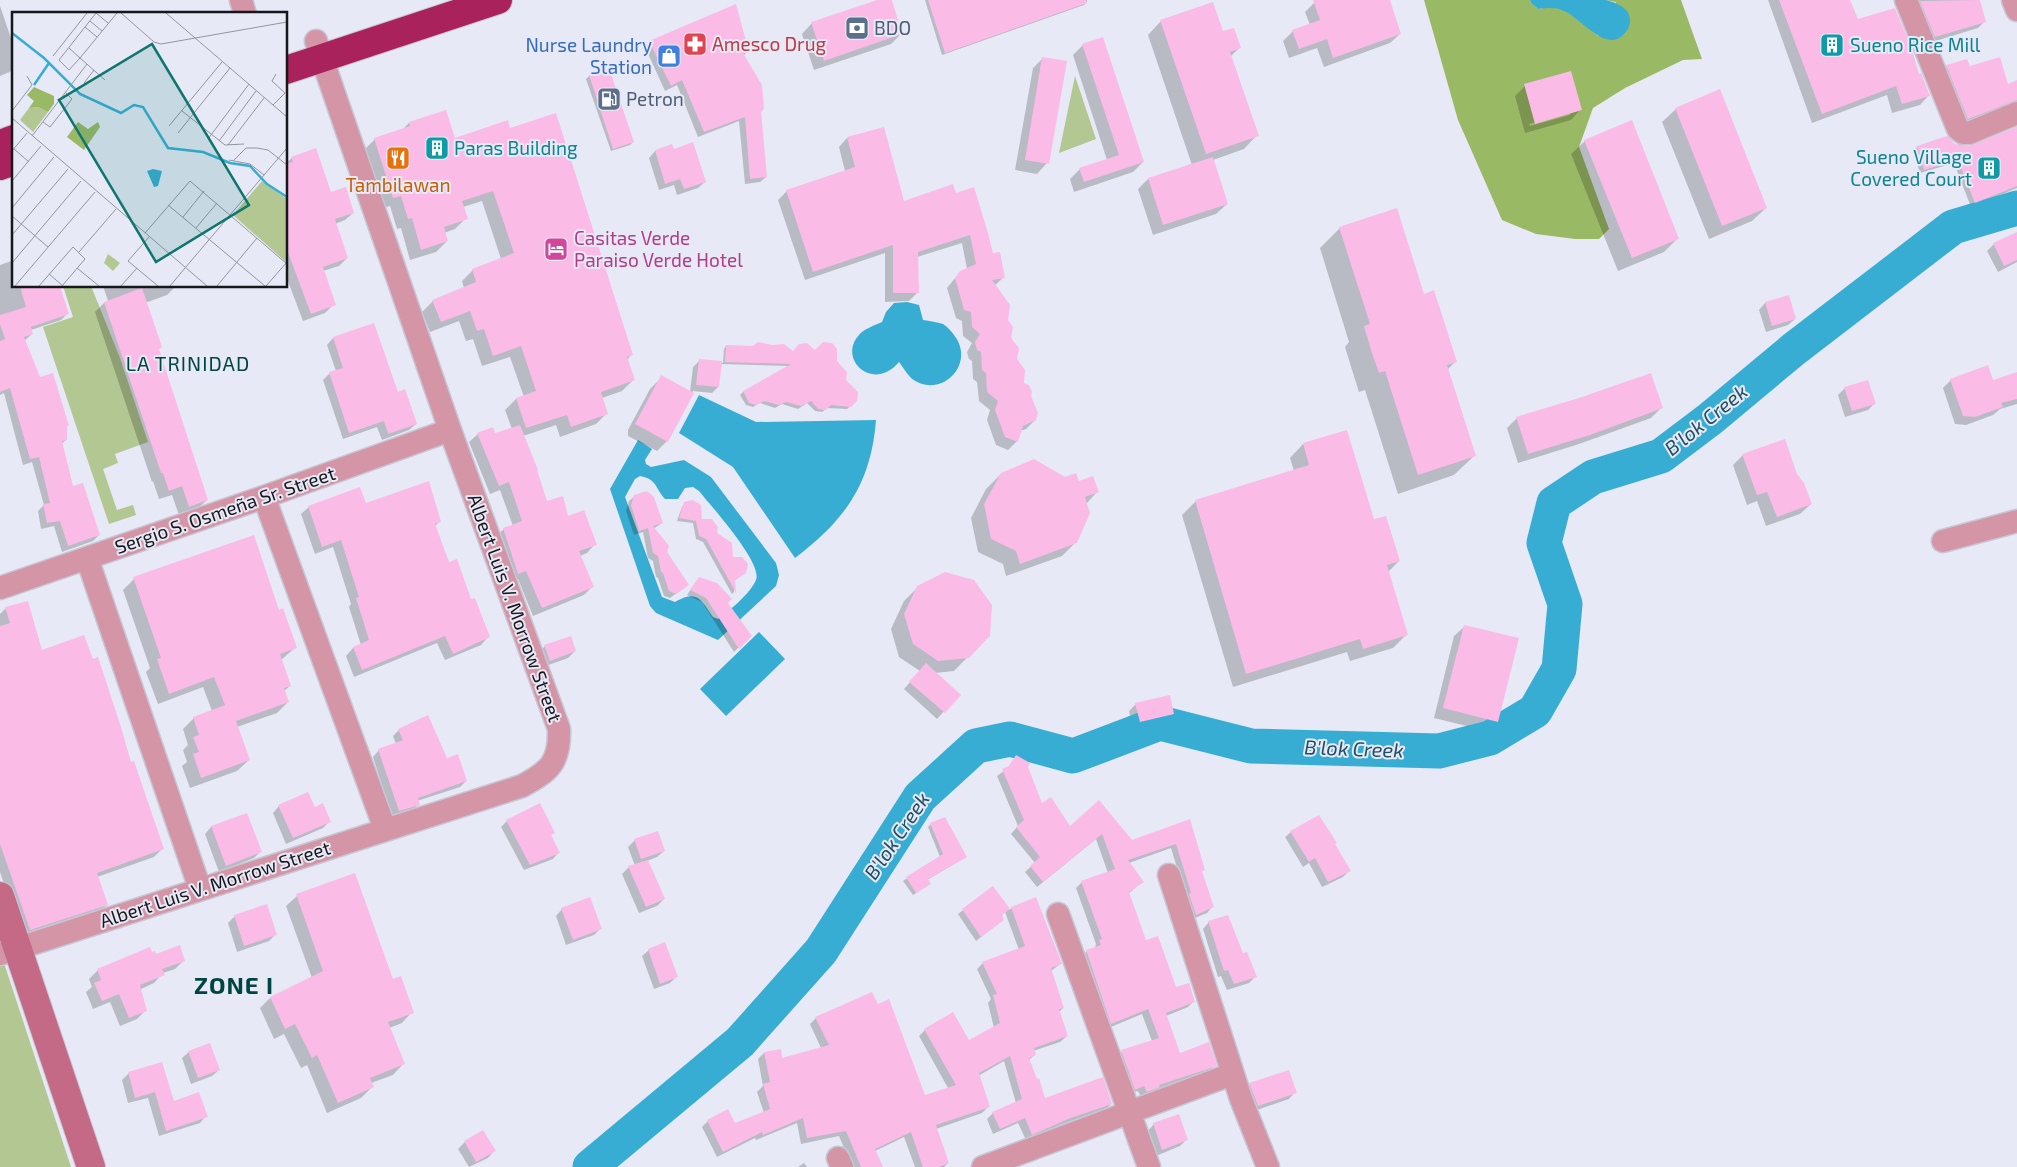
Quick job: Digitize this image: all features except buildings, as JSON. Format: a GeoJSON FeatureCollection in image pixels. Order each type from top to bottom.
{"type":"FeatureCollection","features":[{"type":"Feature","properties":{"kind":"highway"},"geometry":{"type":"LineString","coordinates":[[288,69],[319,50],[442,0]]}},
{"type":"Feature","properties":{"kind":"highway"},"geometry":{"type":"LineString","coordinates":[[288,51],[319,50],[498,0]]}},
{"type":"Feature","properties":{"kind":"highway"},"geometry":{"type":"LineString","coordinates":[[0,144],[12,140]]}},
{"type":"Feature","properties":{"kind":"highway"},"geometry":{"type":"LineString","coordinates":[[0,166],[12,162]]}},
{"type":"Feature","properties":{"kind":"main road"},"geometry":{"type":"LineString","coordinates":[[0,896],[9,951],[91,1167]]}},
{"type":"Feature","properties":{"kind":"street"},"geometry":{"type":"LineString","coordinates":[[1906,0],[1958,129],[1963,133],[1969,133],[2017,113]]}},
{"type":"Feature","properties":{"kind":"street"},"geometry":{"type":"LineString","coordinates":[[2013,0],[2017,10]]}},
{"type":"Feature","properties":{"kind":"street","name":"Albert Luis V. Morrow Street"},"geometry":{"type":"LineString","coordinates":[[9,951],[522,786],[540,776],[552,764],[560,746],[559,729],[450,430],[319,50]]}},
{"type":"Feature","properties":{"kind":"street","name":"Sergio S. Osmeña Sr. Street"},"geometry":{"type":"LineString","coordinates":[[0,588],[264,497],[450,430]]}},
{"type":"Feature","properties":{"kind":"street"},"geometry":{"type":"LineString","coordinates":[[264,497],[385,829]]}},
{"type":"Feature","properties":{"kind":"street"},"geometry":{"type":"LineString","coordinates":[[1942,541],[2017,521]]}},
{"type":"Feature","properties":{"kind":"street"},"geometry":{"type":"LineString","coordinates":[[87,558],[200,889]]}},
{"type":"Feature","properties":{"kind":"street"},"geometry":{"type":"LineString","coordinates":[[1169,875],[1232,1074],[1268,1167]]}},
{"type":"Feature","properties":{"kind":"street"},"geometry":{"type":"LineString","coordinates":[[1058,914],[1148,1167]]}},
{"type":"Feature","properties":{"kind":"street"},"geometry":{"type":"LineString","coordinates":[[983,1167],[1232,1074]]}},
{"type":"Feature","properties":{"kind":"green space"},"geometry":{"type":"Polygon","coordinates":[[[1424,0],[1530,0],[1538,9],[1554,7],[1566,10],[1598,36],[1616,2],[1606,0],[1681,0],[1702,59],[1683,60],[1625,88],[1593,108],[1579,147],[1609,229],[1599,239],[1575,239],[1536,234],[1502,220],[1458,120],[1424,0]]]}},
{"type":"Feature","properties":{"kind":"green space"},"geometry":{"type":"Polygon","coordinates":[[[1075,76],[1096,139],[1059,153],[1075,76]]]}},
{"type":"Feature","properties":{"kind":"green space"},"geometry":{"type":"Polygon","coordinates":[[[64,288],[92,288],[120,358],[148,442],[115,454],[118,463],[103,469],[117,510],[133,505],[136,515],[109,524],[43,327],[73,317],[64,288]]]}},
{"type":"Feature","properties":{"kind":"green space"},"geometry":{"type":"Polygon","coordinates":[[[4,963],[71,1167],[0,1167],[0,965],[4,963]]]}},
{"type":"Feature","properties":{"kind":"water"},"geometry":{"type":"Polygon","coordinates":[[[1530,0],[1606,0],[1626,10],[1630,17],[1630,22],[1623,35],[1609,40],[1601,37],[1564,11],[1554,8],[1538,9],[1530,0]]]}},
{"type":"Feature","properties":{"kind":"water"},"geometry":{"type":"Polygon","coordinates":[[[907,302],[919,305],[923,320],[941,323],[946,326],[960,346],[961,357],[958,367],[952,376],[943,382],[933,385],[922,384],[911,378],[899,362],[889,371],[879,374],[869,373],[861,369],[855,362],[852,354],[853,344],[859,335],[882,322],[886,312],[894,303],[907,302]]]}},
{"type":"Feature","properties":{"kind":"water"},"geometry":{"type":"Polygon","coordinates":[[[699,395],[756,422],[876,420],[868,463],[852,499],[828,529],[795,558],[733,467],[679,433],[699,395]]]}},
{"type":"Feature","properties":{"kind":"water"},"geometry":{"type":"Polygon","coordinates":[[[638,440],[652,449],[645,460],[646,464],[651,467],[684,460],[711,477],[776,563],[779,575],[776,586],[718,640],[656,613],[650,606],[610,489],[638,440]],[[640,476],[635,479],[625,497],[662,597],[675,602],[689,596],[698,598],[713,617],[718,619],[749,591],[756,580],[756,572],[752,561],[735,535],[699,491],[693,487],[685,488],[678,499],[665,499],[653,482],[646,477],[640,476]]]}},
{"type":"Feature","properties":{"kind":"water"},"geometry":{"type":"Polygon","coordinates":[[[759,632],[785,659],[726,716],[700,689],[759,632]]]}},
{"type":"Feature","properties":{"kind":"waterway","name":"B'lok Creek"},"geometry":{"type":"LineString","coordinates":[[590,1167],[740,1042],[821,951],[920,797],[976,746],[1010,739],[1073,756],[1160,723],[1251,746],[1439,751],[1490,738],[1535,711],[1559,669],[1565,604],[1544,543],[1554,503],[1593,477],[1661,456],[1710,419],[1794,349],[1953,227],[2017,208]]}},
{"type":"Feature","properties":{"kind":"place","name":"BDO"},"geometry":{"type":"Point","coordinates":[857,28]}},
{"type":"Feature","properties":{"kind":"place","name":"Amesco Drug"},"geometry":{"type":"Point","coordinates":[695,44]}},
{"type":"Feature","properties":{"kind":"place","name":"Sueno Rice Mill"},"geometry":{"type":"Point","coordinates":[1832,45]}},
{"type":"Feature","properties":{"kind":"place","name":"Nurse Laundry Station"},"geometry":{"type":"Point","coordinates":[669,56]}},
{"type":"Feature","properties":{"kind":"place","name":"Petron"},"geometry":{"type":"Point","coordinates":[609,99]}},
{"type":"Feature","properties":{"kind":"place","name":"Paras Building"},"geometry":{"type":"Point","coordinates":[437,148]}},
{"type":"Feature","properties":{"kind":"place","name":"Tambilawan"},"geometry":{"type":"Point","coordinates":[398,158]}},
{"type":"Feature","properties":{"kind":"place","name":"Sueno Village Covered Court"},"geometry":{"type":"Point","coordinates":[1989,168]}},
{"type":"Feature","properties":{"kind":"place","name":"Casitas Verde Paraiso Verde Hotel"},"geometry":{"type":"Point","coordinates":[556,249]}},
{"type":"Feature","properties":{"kind":"district","name":"LA TRINIDAD"},"geometry":{"type":"Point","coordinates":[188,364]}},
{"type":"Feature","properties":{"kind":"district","name":"ZONE I"},"geometry":{"type":"Point","coordinates":[234,986]}}]}
